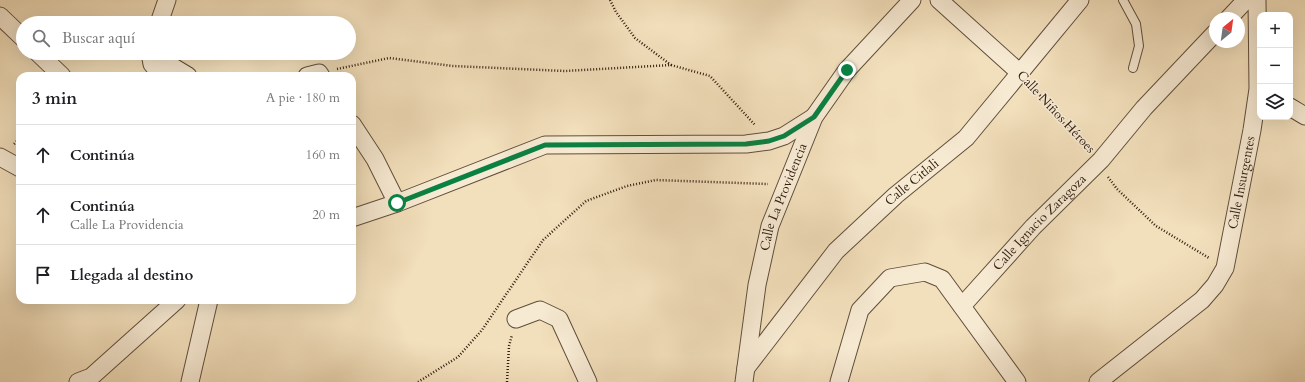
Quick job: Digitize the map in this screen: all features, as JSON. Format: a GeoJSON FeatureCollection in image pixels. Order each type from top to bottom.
{"type":"FeatureCollection","features":[{"type":"Feature","properties":{"kind":"street"},"geometry":{"type":"LineString","coordinates":[[161,16],[167,0]]}},
{"type":"Feature","properties":{"kind":"street","name":"Calle La Providencia"},"geometry":{"type":"LineString","coordinates":[[745,375],[757,285],[770,226],[814,117],[847,70],[912,0]]}},
{"type":"Feature","properties":{"kind":"street","name":"Calle Niños Héroes"},"geometry":{"type":"LineString","coordinates":[[939,0],[1020,72]]}},
{"type":"Feature","properties":{"kind":"street","name":"Calle Citlali"},"geometry":{"type":"LineString","coordinates":[[745,375],[836,251],[896,195],[966,138],[1080,0]]}},
{"type":"Feature","properties":{"kind":"street"},"geometry":{"type":"LineString","coordinates":[[1235,12],[1246,0]]}},
{"type":"Feature","properties":{"kind":"street","name":"Calle Insurgentes"},"geometry":{"type":"LineString","coordinates":[[1257,0],[1259,84]]}},
{"type":"Feature","properties":{"kind":"street"},"geometry":{"type":"LineString","coordinates":[[0,16],[16,31]]}},
{"type":"Feature","properties":{"kind":"street","name":"Calle Ignacio Zaragoza"},"geometry":{"type":"LineString","coordinates":[[962,306],[1033,227],[1101,160],[1144,108],[1209,39]]}},
{"type":"Feature","properties":{"kind":"street"},"geometry":{"type":"LineString","coordinates":[[45,60],[58,72]]}},
{"type":"Feature","properties":{"kind":"street"},"geometry":{"type":"LineString","coordinates":[[151,60],[152,64],[159,72]]}},
{"type":"Feature","properties":{"kind":"street"},"geometry":{"type":"LineString","coordinates":[[162,60],[181,72]]}},
{"type":"Feature","properties":{"kind":"street","name":"Calle Insurgentes"},"geometry":{"type":"LineString","coordinates":[[1098,382],[1202,300],[1215,285],[1225,268],[1257,101]]}},
{"type":"Feature","properties":{"kind":"street"},"geometry":{"type":"LineString","coordinates":[[1293,109],[1305,116]]}},
{"type":"Feature","properties":{"kind":"street"},"geometry":{"type":"LineString","coordinates":[[356,217],[397,203],[545,145],[746,144],[769,141],[784,136],[814,117]]}},
{"type":"Feature","properties":{"kind":"street"},"geometry":{"type":"LineString","coordinates":[[356,130],[375,159],[397,203]]}},
{"type":"Feature","properties":{"kind":"street"},"geometry":{"type":"LineString","coordinates":[[0,157],[16,166]]}},
{"type":"Feature","properties":{"kind":"street"},"geometry":{"type":"LineString","coordinates":[[839,382],[860,310],[890,278],[925,272],[942,279],[1017,382]]}},
{"type":"Feature","properties":{"kind":"street"},"geometry":{"type":"LineString","coordinates":[[78,382],[91,377],[172,304]]}},
{"type":"Feature","properties":{"kind":"street"},"geometry":{"type":"LineString","coordinates":[[190,382],[208,304]]}},
{"type":"Feature","properties":{"kind":"street"},"geometry":{"type":"LineString","coordinates":[[516,319],[540,310],[559,319],[588,382]]}},
{"type":"Feature","properties":{"kind":"lane"},"geometry":{"type":"LineString","coordinates":[[1123,0],[1136,24],[1139,46],[1133,68]]}},
{"type":"Feature","properties":{"kind":"path"},"geometry":{"type":"LineString","coordinates":[[610,0],[616,12],[635,38],[671,65]]}},
{"type":"Feature","properties":{"kind":"path"},"geometry":{"type":"LineString","coordinates":[[329,72],[389,58],[453,66],[565,71],[671,65],[710,76],[769,141]]}},
{"type":"Feature","properties":{"kind":"path","name":"Calle Niños Héroes"},"geometry":{"type":"LineString","coordinates":[[1020,72],[1049,104],[1067,127],[1101,160],[1103,171],[1117,189],[1156,226],[1225,268]]}},
{"type":"Feature","properties":{"kind":"path"},"geometry":{"type":"LineString","coordinates":[[418,382],[458,357],[482,330],[543,240],[586,201],[627,186],[656,180],[738,184],[787,184]]}},
{"type":"Feature","properties":{"kind":"path"},"geometry":{"type":"LineString","coordinates":[[507,382],[509,346],[516,319]]}},
{"type":"Feature","properties":{"kind":"route"},"geometry":{"type":"LineString","coordinates":[[397,203],[545,145],[746,144],[769,141],[784,136],[814,117],[847,70]]}}]}
